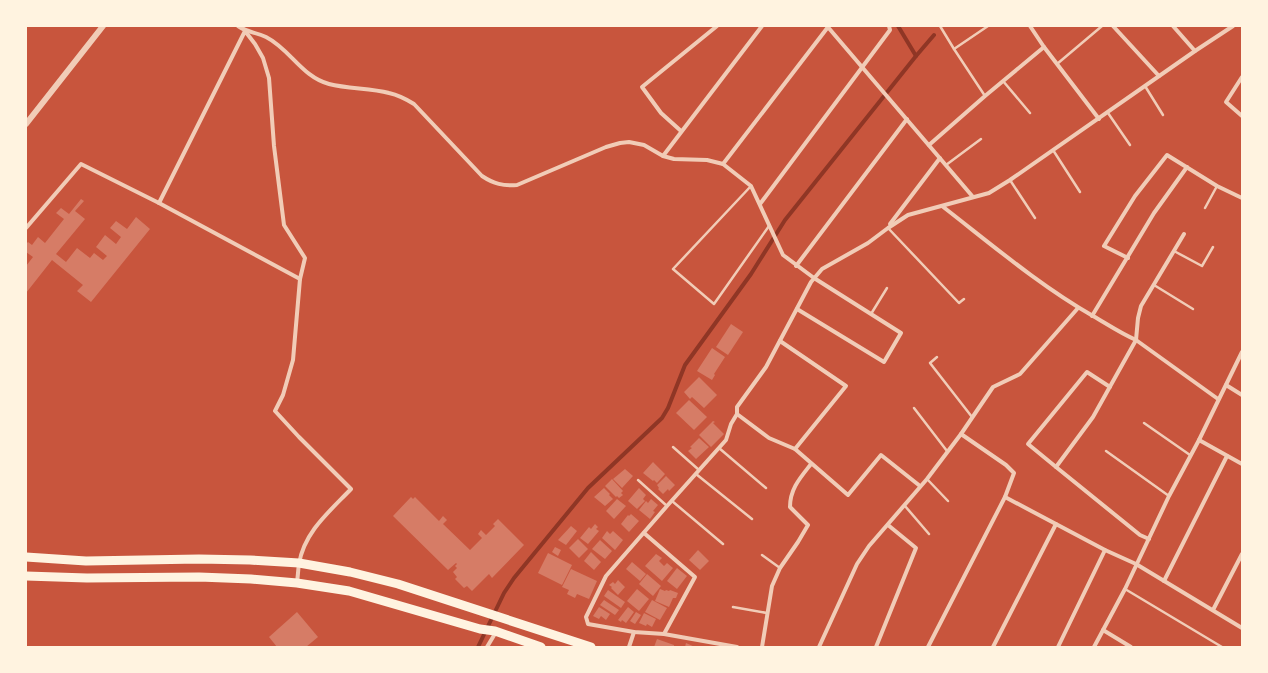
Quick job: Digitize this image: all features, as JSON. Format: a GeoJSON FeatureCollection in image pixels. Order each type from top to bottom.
{"type":"FeatureCollection","features":[{"type":"Feature","properties":{"kind":"highway"},"geometry":{"type":"LineString","coordinates":[[26,557],[86,561],[199,559],[299,563],[350,572],[398,584],[590,647]]}},
{"type":"Feature","properties":{"kind":"highway"},"geometry":{"type":"LineString","coordinates":[[26,576],[87,578],[199,577],[297,583],[349,591],[495,632],[541,647]]}},
{"type":"Feature","properties":{"kind":"street"},"geometry":{"type":"LineString","coordinates":[[26,124],[103,26]]}},
{"type":"Feature","properties":{"kind":"street"},"geometry":{"type":"LineString","coordinates":[[238,26],[245,31],[255,44],[263,58],[270,78],[274,146],[284,225],[305,258],[300,280],[293,360],[283,395],[275,411],[351,489],[314,527],[306,543],[299,563],[297,583]]}},
{"type":"Feature","properties":{"kind":"street"},"geometry":{"type":"LineString","coordinates":[[682,131],[661,113],[642,87],[717,26]]}},
{"type":"Feature","properties":{"kind":"street"},"geometry":{"type":"LineString","coordinates":[[723,164],[828,26],[973,196]]}},
{"type":"Feature","properties":{"kind":"street"},"geometry":{"type":"LineString","coordinates":[[760,204],[890,30],[889,26]]}},
{"type":"Feature","properties":{"kind":"street"},"geometry":{"type":"LineString","coordinates":[[1030,26],[1044,47],[1099,119]]}},
{"type":"Feature","properties":{"kind":"street"},"geometry":{"type":"LineString","coordinates":[[1113,26],[1159,76]]}},
{"type":"Feature","properties":{"kind":"street"},"geometry":{"type":"LineString","coordinates":[[1173,26],[1195,51]]}},
{"type":"Feature","properties":{"kind":"street"},"geometry":{"type":"LineString","coordinates":[[737,647],[664,634],[634,632],[588,624],[586,617],[606,576],[726,440],[730,424],[737,414],[737,406],[766,367],[814,278],[822,269],[868,243],[908,215],[973,196],[989,193],[1233,26]]}},
{"type":"Feature","properties":{"kind":"street"},"geometry":{"type":"LineString","coordinates":[[663,156],[761,27]]}},
{"type":"Feature","properties":{"kind":"street"},"geometry":{"type":"LineString","coordinates":[[245,31],[266,37],[279,46],[307,73],[328,84],[389,92],[403,97],[414,104],[482,176],[492,183],[505,186],[517,185],[606,147],[629,142],[644,145],[663,156],[674,160],[706,160],[723,164],[751,186],[783,255],[814,278],[901,333],[884,362],[797,309]]}},
{"type":"Feature","properties":{"kind":"street"},"geometry":{"type":"LineString","coordinates":[[159,203],[245,31]]}},
{"type":"Feature","properties":{"kind":"street"},"geometry":{"type":"LineString","coordinates":[[929,145],[1044,47]]}},
{"type":"Feature","properties":{"kind":"street"},"geometry":{"type":"LineString","coordinates":[[1242,77],[1226,102],[1242,116]]}},
{"type":"Feature","properties":{"kind":"street"},"geometry":{"type":"LineString","coordinates":[[796,266],[907,119]]}},
{"type":"Feature","properties":{"kind":"street"},"geometry":{"type":"LineString","coordinates":[[1128,258],[1104,246],[1135,196],[1167,155],[1217,186],[1242,198]]}},
{"type":"Feature","properties":{"kind":"street"},"geometry":{"type":"LineString","coordinates":[[888,228],[940,158]]}},
{"type":"Feature","properties":{"kind":"street"},"geometry":{"type":"LineString","coordinates":[[26,228],[81,164],[159,203],[300,280]]}},
{"type":"Feature","properties":{"kind":"street"},"geometry":{"type":"LineString","coordinates":[[1092,316],[1154,213],[1187,167]]}},
{"type":"Feature","properties":{"kind":"street"},"geometry":{"type":"LineString","coordinates":[[942,206],[1042,284],[1078,308],[1136,340],[1218,399]]}},
{"type":"Feature","properties":{"kind":"street"},"geometry":{"type":"LineString","coordinates":[[1056,467],[1094,417],[1136,340],[1138,318],[1141,306],[1184,234]]}},
{"type":"Feature","properties":{"kind":"street"},"geometry":{"type":"LineString","coordinates":[[820,647],[857,564],[869,546],[888,526],[927,479],[994,387],[1020,374],[1078,308]]}},
{"type":"Feature","properties":{"kind":"street"},"geometry":{"type":"LineString","coordinates":[[780,341],[846,386],[796,449]]}},
{"type":"Feature","properties":{"kind":"street"},"geometry":{"type":"LineString","coordinates":[[1094,647],[1242,352]]}},
{"type":"Feature","properties":{"kind":"street"},"geometry":{"type":"LineString","coordinates":[[1110,387],[1087,372],[1028,444],[1140,535],[1148,539]]}},
{"type":"Feature","properties":{"kind":"street"},"geometry":{"type":"LineString","coordinates":[[1226,385],[1242,395]]}},
{"type":"Feature","properties":{"kind":"street"},"geometry":{"type":"LineString","coordinates":[[737,414],[769,438],[796,449],[811,464],[848,495],[881,455],[920,486]]}},
{"type":"Feature","properties":{"kind":"street"},"geometry":{"type":"LineString","coordinates":[[928,647],[1005,497],[1014,473],[961,434]]}},
{"type":"Feature","properties":{"kind":"street"},"geometry":{"type":"LineString","coordinates":[[1199,440],[1242,464]]}},
{"type":"Feature","properties":{"kind":"street"},"geometry":{"type":"LineString","coordinates":[[1164,581],[1228,456]]}},
{"type":"Feature","properties":{"kind":"street"},"geometry":{"type":"LineString","coordinates":[[762,647],[772,586],[780,568],[808,525],[790,507],[790,499],[794,486],[811,464]]}},
{"type":"Feature","properties":{"kind":"street"},"geometry":{"type":"LineString","coordinates":[[1005,497],[1105,550],[1136,564],[1242,628]]}},
{"type":"Feature","properties":{"kind":"street"},"geometry":{"type":"LineString","coordinates":[[993,647],[1056,524]]}},
{"type":"Feature","properties":{"kind":"street"},"geometry":{"type":"LineString","coordinates":[[876,647],[916,548],[888,526]]}},
{"type":"Feature","properties":{"kind":"street"},"geometry":{"type":"LineString","coordinates":[[644,533],[695,577],[664,634]]}},
{"type":"Feature","properties":{"kind":"street"},"geometry":{"type":"LineString","coordinates":[[1058,647],[1105,550]]}},
{"type":"Feature","properties":{"kind":"street"},"geometry":{"type":"LineString","coordinates":[[1213,610],[1242,554]]}},
{"type":"Feature","properties":{"kind":"street"},"geometry":{"type":"LineString","coordinates":[[1103,630],[1131,647]]}},
{"type":"Feature","properties":{"kind":"street"},"geometry":{"type":"LineString","coordinates":[[487,647],[495,632]]}},
{"type":"Feature","properties":{"kind":"street"},"geometry":{"type":"LineString","coordinates":[[629,647],[634,632]]}},
{"type":"Feature","properties":{"kind":"lane"},"geometry":{"type":"LineString","coordinates":[[940,26],[985,96]]}},
{"type":"Feature","properties":{"kind":"lane"},"geometry":{"type":"LineString","coordinates":[[954,49],[988,26]]}},
{"type":"Feature","properties":{"kind":"lane"},"geometry":{"type":"LineString","coordinates":[[1057,64],[1102,26]]}},
{"type":"Feature","properties":{"kind":"lane"},"geometry":{"type":"LineString","coordinates":[[1003,81],[1030,113]]}},
{"type":"Feature","properties":{"kind":"lane"},"geometry":{"type":"LineString","coordinates":[[1145,86],[1163,115]]}},
{"type":"Feature","properties":{"kind":"lane"},"geometry":{"type":"LineString","coordinates":[[1108,113],[1130,145]]}},
{"type":"Feature","properties":{"kind":"lane"},"geometry":{"type":"LineString","coordinates":[[946,165],[981,139]]}},
{"type":"Feature","properties":{"kind":"lane"},"geometry":{"type":"LineString","coordinates":[[1053,150],[1080,192]]}},
{"type":"Feature","properties":{"kind":"lane"},"geometry":{"type":"LineString","coordinates":[[1010,180],[1035,218]]}},
{"type":"Feature","properties":{"kind":"lane"},"geometry":{"type":"LineString","coordinates":[[751,186],[673,269],[714,304],[770,228]]}},
{"type":"Feature","properties":{"kind":"lane"},"geometry":{"type":"LineString","coordinates":[[1206,208],[1217,186]]}},
{"type":"Feature","properties":{"kind":"lane"},"geometry":{"type":"LineString","coordinates":[[888,228],[959,303],[964,299]]}},
{"type":"Feature","properties":{"kind":"lane"},"geometry":{"type":"LineString","coordinates":[[1174,251],[1202,266],[1213,247]]}},
{"type":"Feature","properties":{"kind":"lane"},"geometry":{"type":"LineString","coordinates":[[1154,285],[1193,309]]}},
{"type":"Feature","properties":{"kind":"lane"},"geometry":{"type":"LineString","coordinates":[[871,314],[887,288]]}},
{"type":"Feature","properties":{"kind":"lane"},"geometry":{"type":"LineString","coordinates":[[937,357],[930,363],[972,417]]}},
{"type":"Feature","properties":{"kind":"lane"},"geometry":{"type":"LineString","coordinates":[[914,408],[947,450]]}},
{"type":"Feature","properties":{"kind":"lane"},"geometry":{"type":"LineString","coordinates":[[1144,423],[1190,455]]}},
{"type":"Feature","properties":{"kind":"lane"},"geometry":{"type":"LineString","coordinates":[[673,447],[698,472],[752,519]]}},
{"type":"Feature","properties":{"kind":"lane"},"geometry":{"type":"LineString","coordinates":[[719,448],[766,488]]}},
{"type":"Feature","properties":{"kind":"lane"},"geometry":{"type":"LineString","coordinates":[[1106,451],[1169,496]]}},
{"type":"Feature","properties":{"kind":"lane"},"geometry":{"type":"LineString","coordinates":[[927,479],[948,501]]}},
{"type":"Feature","properties":{"kind":"lane"},"geometry":{"type":"LineString","coordinates":[[638,480],[667,506]]}},
{"type":"Feature","properties":{"kind":"lane"},"geometry":{"type":"LineString","coordinates":[[672,501],[722,544]]}},
{"type":"Feature","properties":{"kind":"lane"},"geometry":{"type":"LineString","coordinates":[[905,506],[929,534]]}},
{"type":"Feature","properties":{"kind":"lane"},"geometry":{"type":"LineString","coordinates":[[762,555],[780,568]]}},
{"type":"Feature","properties":{"kind":"lane"},"geometry":{"type":"LineString","coordinates":[[1124,589],[1222,647]]}},
{"type":"Feature","properties":{"kind":"lane"},"geometry":{"type":"LineString","coordinates":[[732,607],[768,614]]}},
{"type":"Feature","properties":{"kind":"building"},"geometry":{"type":"Polygon","coordinates":[[[81,199],[84,201],[75,211],[85,219],[56,254],[66,262],[77,248],[90,258],[94,253],[103,260],[107,256],[96,247],[105,235],[116,244],[121,237],[110,228],[116,221],[127,229],[136,217],[150,229],[91,302],[77,291],[83,285],[52,260],[26,293],[26,266],[33,257],[26,252],[26,244],[28,242],[32,245],[38,237],[45,243],[64,219],[56,213],[61,208],[69,214],[81,199]]]}},
{"type":"Feature","properties":{"kind":"building"},"geometry":{"type":"Polygon","coordinates":[[[731,324],[743,332],[728,355],[716,347],[731,324]]]}},
{"type":"Feature","properties":{"kind":"building"},"geometry":{"type":"Polygon","coordinates":[[[712,348],[725,357],[714,374],[715,375],[712,380],[697,371],[712,348]]]}},
{"type":"Feature","properties":{"kind":"building"},"geometry":{"type":"Polygon","coordinates":[[[699,377],[717,395],[704,408],[692,397],[690,399],[684,392],[699,377]]]}},
{"type":"Feature","properties":{"kind":"building"},"geometry":{"type":"Polygon","coordinates":[[[689,400],[707,417],[694,430],[676,413],[689,400]]]}},
{"type":"Feature","properties":{"kind":"building"},"geometry":{"type":"Polygon","coordinates":[[[713,421],[715,422],[713,423],[724,434],[711,447],[699,435],[713,421]]]}},
{"type":"Feature","properties":{"kind":"building"},"geometry":{"type":"Polygon","coordinates":[[[699,438],[709,447],[696,459],[688,451],[699,438]]]}},
{"type":"Feature","properties":{"kind":"building"},"geometry":{"type":"Polygon","coordinates":[[[653,462],[665,474],[657,483],[643,473],[653,462]]]}},
{"type":"Feature","properties":{"kind":"building"},"geometry":{"type":"Polygon","coordinates":[[[625,469],[633,476],[622,488],[613,479],[625,469]]]}},
{"type":"Feature","properties":{"kind":"building"},"geometry":{"type":"Polygon","coordinates":[[[666,476],[675,485],[663,494],[658,489],[659,488],[657,485],[666,476]]]}},
{"type":"Feature","properties":{"kind":"building"},"geometry":{"type":"Polygon","coordinates":[[[612,479],[623,491],[621,493],[623,495],[619,498],[605,486],[612,479]]]}},
{"type":"Feature","properties":{"kind":"building"},"geometry":{"type":"Polygon","coordinates":[[[604,488],[613,499],[605,506],[594,497],[604,488]]]}},
{"type":"Feature","properties":{"kind":"building"},"geometry":{"type":"Polygon","coordinates":[[[639,488],[646,495],[643,499],[645,501],[637,509],[628,501],[639,488]]]}},
{"type":"Feature","properties":{"kind":"building"},"geometry":{"type":"Polygon","coordinates":[[[411,497],[413,499],[415,497],[439,521],[443,516],[447,520],[443,524],[470,550],[482,538],[478,534],[481,530],[486,535],[495,526],[493,524],[498,519],[524,545],[492,578],[489,574],[472,591],[467,586],[464,588],[455,579],[457,577],[453,572],[457,568],[455,566],[457,564],[456,563],[448,570],[393,516],[411,497]]]}},
{"type":"Feature","properties":{"kind":"building"},"geometry":{"type":"Polygon","coordinates":[[[617,499],[626,506],[614,519],[606,511],[617,499]]]}},
{"type":"Feature","properties":{"kind":"building"},"geometry":{"type":"Polygon","coordinates":[[[651,499],[658,505],[653,511],[655,512],[650,519],[639,510],[646,501],[648,503],[651,499]]]}},
{"type":"Feature","properties":{"kind":"building"},"geometry":{"type":"Polygon","coordinates":[[[631,514],[639,521],[629,532],[621,524],[628,515],[629,516],[631,514]]]}},
{"type":"Feature","properties":{"kind":"building"},"geometry":{"type":"Polygon","coordinates":[[[595,524],[598,527],[596,529],[599,531],[588,544],[580,538],[589,527],[591,529],[595,524]]]}},
{"type":"Feature","properties":{"kind":"building"},"geometry":{"type":"Polygon","coordinates":[[[571,526],[577,531],[566,545],[558,540],[571,526]]]}},
{"type":"Feature","properties":{"kind":"building"},"geometry":{"type":"Polygon","coordinates":[[[607,531],[610,534],[613,531],[623,540],[615,550],[602,538],[607,531]]]}},
{"type":"Feature","properties":{"kind":"building"},"geometry":{"type":"Polygon","coordinates":[[[578,539],[588,549],[579,558],[569,548],[578,539]]]}},
{"type":"Feature","properties":{"kind":"building"},"geometry":{"type":"Polygon","coordinates":[[[600,540],[612,551],[605,559],[592,549],[600,540]]]}},
{"type":"Feature","properties":{"kind":"building"},"geometry":{"type":"Polygon","coordinates":[[[555,547],[561,550],[558,556],[552,552],[555,547]]]}},
{"type":"Feature","properties":{"kind":"building"},"geometry":{"type":"Polygon","coordinates":[[[698,550],[709,561],[700,570],[689,560],[698,550]]]}},
{"type":"Feature","properties":{"kind":"building"},"geometry":{"type":"Polygon","coordinates":[[[591,552],[601,562],[594,570],[584,561],[591,552]]]}},
{"type":"Feature","properties":{"kind":"building"},"geometry":{"type":"Polygon","coordinates":[[[548,553],[572,565],[562,585],[538,573],[548,553]]]}},
{"type":"Feature","properties":{"kind":"building"},"geometry":{"type":"Polygon","coordinates":[[[656,554],[662,558],[659,561],[664,566],[667,563],[673,568],[662,581],[645,566],[656,554]]]}},
{"type":"Feature","properties":{"kind":"building"},"geometry":{"type":"Polygon","coordinates":[[[632,562],[646,574],[640,581],[626,569],[632,562]]]}},
{"type":"Feature","properties":{"kind":"building"},"geometry":{"type":"Polygon","coordinates":[[[677,568],[687,576],[677,589],[667,581],[677,568]]]}},
{"type":"Feature","properties":{"kind":"building"},"geometry":{"type":"Polygon","coordinates":[[[571,569],[597,581],[589,599],[577,594],[575,598],[567,594],[569,590],[562,587],[571,569]]]}},
{"type":"Feature","properties":{"kind":"building"},"geometry":{"type":"Polygon","coordinates":[[[647,574],[661,586],[653,596],[639,584],[647,574]]]}},
{"type":"Feature","properties":{"kind":"building"},"geometry":{"type":"Polygon","coordinates":[[[618,580],[625,587],[618,595],[609,585],[613,582],[615,584],[618,580]]]}},
{"type":"Feature","properties":{"kind":"building"},"geometry":{"type":"Polygon","coordinates":[[[637,589],[649,599],[639,611],[627,601],[637,589]]]}},
{"type":"Feature","properties":{"kind":"building"},"geometry":{"type":"Polygon","coordinates":[[[660,589],[678,593],[676,598],[673,598],[669,607],[655,601],[660,589]]]}},
{"type":"Feature","properties":{"kind":"building"},"geometry":{"type":"Polygon","coordinates":[[[608,590],[625,602],[621,608],[604,596],[608,590]]]}},
{"type":"Feature","properties":{"kind":"building"},"geometry":{"type":"Polygon","coordinates":[[[604,600],[619,610],[615,615],[600,605],[604,600]]]}},
{"type":"Feature","properties":{"kind":"building"},"geometry":{"type":"Polygon","coordinates":[[[652,600],[667,608],[660,620],[645,612],[652,600]]]}},
{"type":"Feature","properties":{"kind":"building"},"geometry":{"type":"Polygon","coordinates":[[[599,607],[610,614],[606,620],[601,616],[599,619],[593,616],[599,607]]]}},
{"type":"Feature","properties":{"kind":"building"},"geometry":{"type":"Polygon","coordinates":[[[628,607],[634,612],[626,623],[622,620],[621,622],[618,620],[628,607]]]}},
{"type":"Feature","properties":{"kind":"building"},"geometry":{"type":"Polygon","coordinates":[[[297,612],[318,637],[306,647],[277,647],[269,637],[297,612]]]}},
{"type":"Feature","properties":{"kind":"building"},"geometry":{"type":"Polygon","coordinates":[[[636,612],[641,615],[635,624],[630,621],[636,612]]]}},
{"type":"Feature","properties":{"kind":"building"},"geometry":{"type":"Polygon","coordinates":[[[644,613],[656,619],[652,627],[647,624],[646,626],[639,623],[644,613]]]}},
{"type":"Feature","properties":{"kind":"building"},"geometry":{"type":"Polygon","coordinates":[[[657,639],[674,645],[674,647],[654,647],[657,639]]]}},
{"type":"Feature","properties":{"kind":"building"},"geometry":{"type":"Polygon","coordinates":[[[686,643],[695,647],[685,647],[686,643]]]}},
{"type":"Feature","properties":{"kind":"waterway"},"geometry":{"type":"LineString","coordinates":[[898,26],[916,56]]}},
{"type":"Feature","properties":{"kind":"waterway"},"geometry":{"type":"LineString","coordinates":[[478,647],[504,593],[514,578],[588,488],[662,418],[668,408],[685,365],[751,274],[785,220],[934,35]]}}]}
